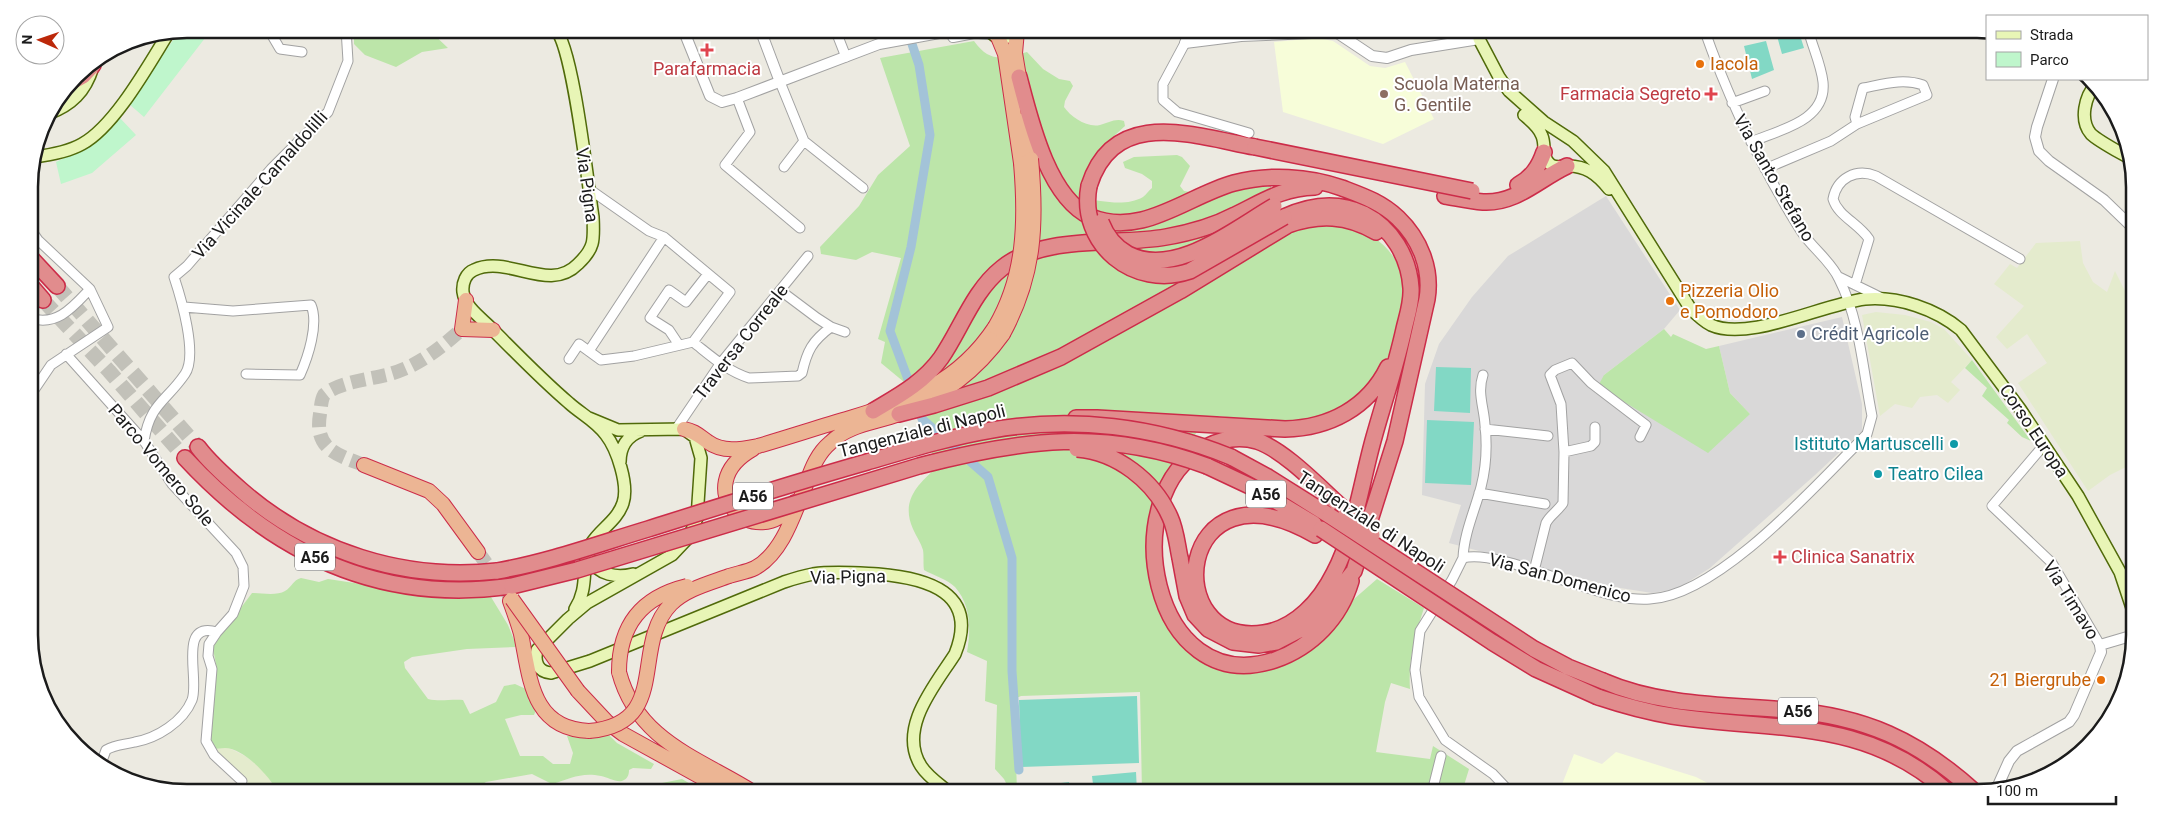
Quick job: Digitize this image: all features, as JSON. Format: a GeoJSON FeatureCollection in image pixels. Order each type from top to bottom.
{"type":"FeatureCollection","features":[{"type":"Feature","properties":{"kind":"highway"},"geometry":{"type":"LineString","coordinates":[[680,429],[695,431],[711,444],[726,449],[740,450],[758,446],[873,411],[924,392],[959,368],[977,351],[1003,314],[1015,284],[1022,248],[1024,191],[1018,139],[1005,54],[996,38]]}},
{"type":"Feature","properties":{"kind":"highway"},"geometry":{"type":"LineString","coordinates":[[898,414],[941,394],[972,370],[1003,334],[1020,298],[1031,258],[1034,203],[1031,158],[1015,53],[1016,38]]}},
{"type":"Feature","properties":{"kind":"highway"},"geometry":{"type":"LineString","coordinates":[[1019,77],[1049,170],[1060,191],[1082,212],[1107,221],[1133,222],[1150,218],[1242,181],[1288,178],[1322,181],[1375,200],[1388,208],[1409,230],[1423,256],[1429,289],[1395,441],[1354,571],[1346,598],[1331,621],[1320,633],[1284,657],[1266,663],[1248,665],[1218,660],[1190,644],[1175,626],[1164,605],[1156,570],[1154,545],[1162,500],[1181,466],[1195,454],[1226,439],[1248,439],[1273,449],[1346,511],[1410,570]]}},
{"type":"Feature","properties":{"kind":"highway"},"geometry":{"type":"LineString","coordinates":[[1354,192],[1306,194],[1190,271],[1173,276],[1154,275],[1130,268],[1111,255],[1101,243],[1089,216],[1087,200],[1094,187],[1096,168],[1105,155],[1116,145],[1135,135],[1154,132],[1171,132],[1254,152],[1483,192],[1494,192],[1511,188],[1526,180],[1567,166]]}},
{"type":"Feature","properties":{"kind":"highway"},"geometry":{"type":"LineString","coordinates":[[1539,175],[1544,152]]}},
{"type":"Feature","properties":{"kind":"highway"},"geometry":{"type":"LineString","coordinates":[[873,411],[916,386],[929,373],[941,358],[985,286],[1000,269],[1011,261],[1033,252],[1060,246],[1136,242],[1187,232],[1234,216],[1317,205],[1351,209],[1367,216],[1384,227],[1403,256],[1411,290],[1402,339],[1364,469],[1348,537],[1335,573],[1321,596],[1304,614],[1277,630],[1259,634],[1232,630],[1217,622],[1205,609],[1197,593],[1196,564],[1201,547],[1218,526],[1233,518],[1257,514],[1285,520],[1318,532]]}},
{"type":"Feature","properties":{"kind":"highway"},"geometry":{"type":"LineString","coordinates":[[511,596],[531,685],[542,708],[560,724],[574,730],[603,730],[618,724],[638,705],[644,691],[656,629],[670,605],[685,593],[754,568],[772,553],[782,538],[816,460],[831,442],[854,427],[934,406],[988,388],[1061,357],[1180,291],[1279,211]]}},
{"type":"Feature","properties":{"kind":"highway"},"geometry":{"type":"LineString","coordinates":[[38,266],[57,286]]}},
{"type":"Feature","properties":{"kind":"highway"},"geometry":{"type":"LineString","coordinates":[[38,295],[42,300]]}},
{"type":"Feature","properties":{"kind":"highway"},"geometry":{"type":"LineString","coordinates":[[466,300],[462,329],[493,330]]}},
{"type":"Feature","properties":{"kind":"highway"},"geometry":{"type":"LineString","coordinates":[[1010,427],[1056,419],[1097,418],[1297,429],[1323,423],[1343,415],[1362,402],[1375,388],[1386,371],[1402,339]]}},
{"type":"Feature","properties":{"kind":"highway","name":"Tangenziale di Napoli"},"geometry":{"type":"LineString","coordinates":[[218,454],[200,449],[232,483],[272,514],[304,534],[338,550],[371,562],[417,570],[451,573],[497,571],[555,558],[748,497],[913,449],[1010,427],[1073,424],[1138,429],[1188,441],[1231,457],[1268,477],[1534,649],[1568,667],[1622,689],[1654,696],[1728,706],[1789,710],[1831,716],[1878,728],[1919,748],[1965,783]]}},
{"type":"Feature","properties":{"kind":"highway","name":"Tangenziale di Napoli"},"geometry":{"type":"LineString","coordinates":[[185,458],[223,497],[259,525],[298,548],[341,569],[375,580],[416,588],[511,596],[577,570],[909,469],[996,448],[1059,441],[1128,445],[1164,452],[1207,466],[1256,489],[1318,532],[1396,578],[1536,669],[1598,697],[1672,716],[1806,730],[1843,736],[1894,754],[1937,783]]}},
{"type":"Feature","properties":{"kind":"highway"},"geometry":{"type":"LineString","coordinates":[[758,446],[734,462],[725,480],[726,497],[736,514],[747,520],[762,523],[780,517],[792,507],[803,491]]}},
{"type":"Feature","properties":{"kind":"highway"},"geometry":{"type":"LineString","coordinates":[[996,448],[1080,449],[1094,452],[1125,466],[1147,483],[1167,511],[1173,526],[1187,596],[1195,615],[1217,635],[1242,644],[1259,645],[1276,642],[1301,629],[1324,610],[1354,571]]}},
{"type":"Feature","properties":{"kind":"highway"},"geometry":{"type":"LineString","coordinates":[[364,465],[421,487],[443,504],[478,552]]}},
{"type":"Feature","properties":{"kind":"highway"},"geometry":{"type":"LineString","coordinates":[[321,529],[338,550]]}},
{"type":"Feature","properties":{"kind":"highway"},"geometry":{"type":"LineString","coordinates":[[719,784],[683,763],[673,747],[647,725],[625,692],[619,672],[623,638],[631,622],[644,607],[658,596],[677,589],[729,576]]}},
{"type":"Feature","properties":{"kind":"highway"},"geometry":{"type":"LineString","coordinates":[[511,596],[578,691],[607,722],[632,740],[683,763],[719,784]]}},
{"type":"Feature","properties":{"kind":"main road","name":"Via Pigna"},"geometry":{"type":"LineString","coordinates":[[560,38],[572,80],[593,217],[594,239],[590,252],[574,268],[557,276],[535,274],[492,265],[479,268],[469,272],[464,281],[463,291],[466,300],[475,313],[528,367],[572,406],[589,418],[610,428],[643,431],[680,429],[695,437],[700,452],[697,518],[689,538],[678,551],[600,594],[568,619],[537,650],[536,663],[538,667],[546,673],[555,672],[590,661],[784,582],[813,574],[844,573],[915,579],[935,586],[948,595],[957,608],[961,634],[955,654],[919,713],[913,740],[914,750],[920,764],[930,777],[938,784]]}},
{"type":"Feature","properties":{"kind":"main road"},"geometry":{"type":"LineString","coordinates":[[1479,38],[1487,69],[1495,84],[1537,126],[1543,137],[1545,158],[1551,165],[1559,167],[1576,166],[1594,173],[1626,209]]}},
{"type":"Feature","properties":{"kind":"main road"},"geometry":{"type":"LineString","coordinates":[[1480,38],[1499,77],[1509,91],[1524,106],[1583,150],[1604,171],[1626,209]]}},
{"type":"Feature","properties":{"kind":"main road"},"geometry":{"type":"LineString","coordinates":[[41,156],[71,149],[93,136],[118,108],[164,40]]}},
{"type":"Feature","properties":{"kind":"main road"},"geometry":{"type":"LineString","coordinates":[[59,109],[78,96],[89,80],[91,72]]}},
{"type":"Feature","properties":{"kind":"main road"},"geometry":{"type":"LineString","coordinates":[[2090,91],[2086,104],[2085,120],[2091,134],[2121,153]]}},
{"type":"Feature","properties":{"kind":"main road"},"geometry":{"type":"LineString","coordinates":[[1544,152],[1549,142],[1561,134]]}},
{"type":"Feature","properties":{"kind":"main road","name":"Corso Europa"},"geometry":{"type":"LineString","coordinates":[[1626,209],[1690,308],[1711,325],[1737,329],[1755,327],[1864,299],[1885,299],[1929,310],[1951,321],[1984,358],[2078,496],[2120,572],[2126,590]]}},
{"type":"Feature","properties":{"kind":"main road","name":"Via Pigna"},"geometry":{"type":"LineString","coordinates":[[568,619],[582,596],[589,550],[594,540],[611,523],[623,501],[624,480],[620,467],[606,435],[589,418]]}},
{"type":"Feature","properties":{"kind":"main road","name":"Via Pigna"},"geometry":{"type":"LineString","coordinates":[[620,467],[622,446],[634,434],[643,431]]}},
{"type":"Feature","properties":{"kind":"main road","name":"Via Pigna"},"geometry":{"type":"LineString","coordinates":[[589,550],[595,567],[605,573],[623,576],[643,570]]}},
{"type":"Feature","properties":{"kind":"street"},"geometry":{"type":"LineString","coordinates":[[273,38],[280,50],[302,52]]}},
{"type":"Feature","properties":{"kind":"street","name":"Via Vicinale Camaldolilli"},"geometry":{"type":"LineString","coordinates":[[184,307],[174,277],[187,266],[271,169],[328,112],[348,61],[347,38]]}},
{"type":"Feature","properties":{"kind":"street"},"geometry":{"type":"LineString","coordinates":[[687,38],[710,96],[722,102],[846,58],[879,44],[912,38]]}},
{"type":"Feature","properties":{"kind":"street"},"geometry":{"type":"LineString","coordinates":[[763,38],[804,142],[863,188]]}},
{"type":"Feature","properties":{"kind":"street"},"geometry":{"type":"LineString","coordinates":[[838,38],[846,58]]}},
{"type":"Feature","properties":{"kind":"street"},"geometry":{"type":"LineString","coordinates":[[868,49],[880,50],[946,38]]}},
{"type":"Feature","properties":{"kind":"street"},"geometry":{"type":"LineString","coordinates":[[1187,38],[1163,84],[1161,93],[1163,100],[1171,109],[1177,112],[1248,133]]}},
{"type":"Feature","properties":{"kind":"street"},"geometry":{"type":"LineString","coordinates":[[1185,43],[1225,38]]}},
{"type":"Feature","properties":{"kind":"street"},"geometry":{"type":"LineString","coordinates":[[1345,38],[1372,56],[1387,58],[1461,38]]}},
{"type":"Feature","properties":{"kind":"street","name":"Via Santo Stefano"},"geometry":{"type":"LineString","coordinates":[[1707,38],[1732,103],[1765,169],[1802,233],[1838,277],[1849,302]]}},
{"type":"Feature","properties":{"kind":"street"},"geometry":{"type":"LineString","coordinates":[[1751,142],[1807,118],[1815,110],[1820,100],[1823,80],[1811,38]]}},
{"type":"Feature","properties":{"kind":"street"},"geometry":{"type":"LineString","coordinates":[[1158,71],[1168,73]]}},
{"type":"Feature","properties":{"kind":"street"},"geometry":{"type":"LineString","coordinates":[[2053,80],[2036,127],[2036,137],[2040,151],[2049,161],[2104,200],[2126,221]]}},
{"type":"Feature","properties":{"kind":"street"},"geometry":{"type":"LineString","coordinates":[[1765,169],[1831,141],[1857,124],[1927,95],[1923,85],[1914,82],[1896,81],[1863,88],[1855,117],[1857,124]]}},
{"type":"Feature","properties":{"kind":"street"},"geometry":{"type":"LineString","coordinates":[[1732,103],[1765,92]]}},
{"type":"Feature","properties":{"kind":"street"},"geometry":{"type":"LineString","coordinates":[[737,98],[750,132],[725,165],[800,228]]}},
{"type":"Feature","properties":{"kind":"street"},"geometry":{"type":"LineString","coordinates":[[784,167],[804,142]]}},
{"type":"Feature","properties":{"kind":"street"},"geometry":{"type":"LineString","coordinates":[[1855,284],[1869,239],[1854,222],[1839,212],[1833,199],[1840,183],[1847,177],[1859,172],[1867,172],[1876,176],[2020,259]]}},
{"type":"Feature","properties":{"kind":"street"},"geometry":{"type":"LineString","coordinates":[[569,359],[578,344],[601,360],[634,356],[693,342],[730,292],[664,238],[650,231],[589,190]]}},
{"type":"Feature","properties":{"kind":"street"},"geometry":{"type":"LineString","coordinates":[[589,351],[664,238]]}},
{"type":"Feature","properties":{"kind":"street"},"geometry":{"type":"LineString","coordinates":[[38,240],[90,289],[108,327],[52,365],[38,385]]}},
{"type":"Feature","properties":{"kind":"street","name":"Traversa Correale"},"geometry":{"type":"LineString","coordinates":[[680,429],[720,364],[808,256]]}},
{"type":"Feature","properties":{"kind":"street"},"geometry":{"type":"LineString","coordinates":[[680,345],[669,330],[650,318],[669,290],[686,302],[708,274]]}},
{"type":"Feature","properties":{"kind":"street"},"geometry":{"type":"LineString","coordinates":[[1838,277],[1885,299]]}},
{"type":"Feature","properties":{"kind":"street"},"geometry":{"type":"LineString","coordinates":[[38,320],[48,322],[63,314],[90,289]]}},
{"type":"Feature","properties":{"kind":"street"},"geometry":{"type":"LineString","coordinates":[[781,291],[816,318],[831,327],[845,332]]}},
{"type":"Feature","properties":{"kind":"street","name":"Via San Domenico"},"geometry":{"type":"LineString","coordinates":[[1502,783],[1493,774],[1445,740],[1419,697],[1415,670],[1420,631],[1452,580],[1463,558],[1472,556],[1500,561],[1606,593],[1651,599],[1683,592],[1734,561],[1867,434],[1872,416],[1849,302]]}},
{"type":"Feature","properties":{"kind":"street"},"geometry":{"type":"LineString","coordinates":[[144,441],[148,421],[157,406],[186,373],[189,362],[189,341],[184,307],[233,312],[311,305],[312,329],[309,355],[300,375],[246,374]]}},
{"type":"Feature","properties":{"kind":"street"},"geometry":{"type":"LineString","coordinates":[[693,342],[720,364],[749,378],[798,376],[802,373],[806,353],[822,333],[831,327]]}},
{"type":"Feature","properties":{"kind":"street","name":"Parco Vomero Sole"},"geometry":{"type":"LineString","coordinates":[[66,354],[144,441],[172,484],[236,553],[243,567],[244,586],[240,597],[232,614],[209,644],[208,656],[212,669],[206,741],[214,755],[242,781]]}},
{"type":"Feature","properties":{"kind":"street"},"geometry":{"type":"LineString","coordinates":[[1534,571],[1546,523],[1563,503],[1564,452],[1561,404],[1550,375],[1556,370],[1572,363],[1590,383],[1646,425],[1640,437]]}},
{"type":"Feature","properties":{"kind":"street"},"geometry":{"type":"LineString","coordinates":[[1463,558],[1466,537],[1479,493],[1486,448],[1479,387],[1483,375]]}},
{"type":"Feature","properties":{"kind":"street"},"geometry":{"type":"LineString","coordinates":[[1564,452],[1592,446],[1595,442],[1595,427]]}},
{"type":"Feature","properties":{"kind":"street"},"geometry":{"type":"LineString","coordinates":[[1485,429],[1548,436]]}},
{"type":"Feature","properties":{"kind":"street","name":"Via Timavo"},"geometry":{"type":"LineString","coordinates":[[2044,445],[1992,506],[2052,563],[2100,645]]}},
{"type":"Feature","properties":{"kind":"street"},"geometry":{"type":"LineString","coordinates":[[1479,493],[1545,504]]}},
{"type":"Feature","properties":{"kind":"street"},"geometry":{"type":"LineString","coordinates":[[103,757],[106,750],[117,744],[135,742],[155,736],[183,716],[192,699],[194,672],[192,641],[197,635],[209,630],[217,632]]}},
{"type":"Feature","properties":{"kind":"street"},"geometry":{"type":"LineString","coordinates":[[2000,782],[2016,751],[2069,722],[2082,698],[2101,652],[2100,645],[2126,637]]}},
{"type":"Feature","properties":{"kind":"street"},"geometry":{"type":"LineString","coordinates":[[1434,783],[1442,756]]}},
{"type":"Feature","properties":{"kind":"shaded area"},"geometry":{"type":"Polygon","coordinates":[[[1318,38],[1333,41],[1370,66],[1385,68],[1405,62],[1434,119],[1383,144],[1283,112],[1274,42],[1318,38]]]}},
{"type":"Feature","properties":{"kind":"shaded area"},"geometry":{"type":"Polygon","coordinates":[[[1778,38],[1801,38],[1804,48],[1782,54],[1778,38]]]}},
{"type":"Feature","properties":{"kind":"shaded area"},"geometry":{"type":"Polygon","coordinates":[[[1766,41],[1774,70],[1752,79],[1744,46],[1766,41]]]}},
{"type":"Feature","properties":{"kind":"shaded area"},"geometry":{"type":"Polygon","coordinates":[[[1606,196],[1680,310],[1664,329],[1604,375],[1750,414],[1730,393],[1719,346],[1842,317],[1862,404],[1862,431],[1815,475],[1710,568],[1677,589],[1652,593],[1614,587],[1449,543],[1461,505],[1422,495],[1425,384],[1439,344],[1472,297],[1508,256],[1606,196]]]}},
{"type":"Feature","properties":{"kind":"shaded area"},"geometry":{"type":"Polygon","coordinates":[[[2080,241],[2083,263],[2093,282],[2107,292],[2115,271],[2126,293],[2126,467],[2110,475],[2088,491],[2018,383],[2047,363],[2027,334],[2007,349],[1996,337],[2024,306],[1994,284],[2010,264],[2017,268],[2036,243],[2080,241]]]}},
{"type":"Feature","properties":{"kind":"shaded area"},"geometry":{"type":"Polygon","coordinates":[[[1876,312],[1905,315],[1931,322],[1944,329],[1972,360],[1951,382],[1960,390],[1948,403],[1937,395],[1920,397],[1912,408],[1895,404],[1880,416],[1862,315],[1876,312]]]}},
{"type":"Feature","properties":{"kind":"shaded area"},"geometry":{"type":"Polygon","coordinates":[[[1436,367],[1471,368],[1470,413],[1434,411],[1436,367]]]}},
{"type":"Feature","properties":{"kind":"shaded area"},"geometry":{"type":"Polygon","coordinates":[[[1427,420],[1474,422],[1471,485],[1425,483],[1427,420]]]}},
{"type":"Feature","properties":{"kind":"shaded area"},"geometry":{"type":"Polygon","coordinates":[[[1137,696],[1139,763],[1021,767],[1019,700],[1137,696]]]}},
{"type":"Feature","properties":{"kind":"shaded area"},"geometry":{"type":"Polygon","coordinates":[[[227,747],[245,756],[260,767],[274,784],[249,784],[243,775],[213,749],[227,747]]]}},
{"type":"Feature","properties":{"kind":"shaded area"},"geometry":{"type":"Polygon","coordinates":[[[1616,752],[1696,777],[1708,783],[1562,783],[1574,754],[1602,764],[1616,752]]]}},
{"type":"Feature","properties":{"kind":"shaded area"},"geometry":{"type":"Polygon","coordinates":[[[1136,772],[1137,783],[1093,783],[1092,776],[1136,772]]]}},
{"type":"Feature","properties":{"kind":"green space"},"geometry":{"type":"Polygon","coordinates":[[[205,38],[144,117],[129,104],[174,39],[205,38]]]}},
{"type":"Feature","properties":{"kind":"green space"},"geometry":{"type":"Polygon","coordinates":[[[354,38],[437,38],[448,48],[422,52],[396,67],[365,55],[354,44],[354,38]]]}},
{"type":"Feature","properties":{"kind":"green space"},"geometry":{"type":"Polygon","coordinates":[[[974,41],[986,53],[992,56],[1005,57],[1027,52],[1043,69],[1059,79],[1070,81],[1073,86],[1064,107],[1071,114],[1080,121],[1090,125],[1100,125],[1121,120],[1124,121],[1125,126],[1096,157],[1087,176],[1083,198],[1121,203],[1143,197],[1152,188],[1152,181],[1142,174],[1125,168],[1123,162],[1134,157],[1177,155],[1182,157],[1190,166],[1180,186],[1184,191],[1190,192],[1203,201],[1245,188],[1271,187],[1282,237],[1311,225],[1343,226],[1374,238],[1389,251],[1400,269],[1406,294],[1400,328],[1385,363],[1375,379],[1355,402],[1302,423],[1219,416],[1199,429],[1171,470],[1151,562],[1199,654],[1277,666],[1377,579],[1424,608],[1413,648],[1410,668],[1410,689],[1391,683],[1385,702],[1376,752],[1430,759],[1433,746],[1469,769],[1465,783],[1142,783],[1140,692],[1021,696],[1014,699],[1017,784],[1006,784],[995,769],[997,705],[985,701],[987,661],[967,652],[969,627],[964,602],[952,584],[924,570],[923,550],[910,519],[909,511],[912,495],[935,469],[925,416],[904,382],[881,363],[885,342],[878,339],[901,258],[872,252],[856,260],[821,254],[820,247],[859,206],[878,175],[910,146],[880,58],[974,41]]]}},
{"type":"Feature","properties":{"kind":"green space"},"geometry":{"type":"Polygon","coordinates":[[[119,117],[136,135],[92,173],[61,184],[56,162],[95,143],[119,117]]]}},
{"type":"Feature","properties":{"kind":"green space"},"geometry":{"type":"Polygon","coordinates":[[[1664,329],[1671,337],[1673,334],[1706,349],[1719,346],[1730,393],[1750,414],[1708,453],[1598,386],[1604,375],[1664,329]]]}},
{"type":"Feature","properties":{"kind":"green space"},"geometry":{"type":"Polygon","coordinates":[[[1972,360],[2031,441],[2022,437],[2007,423],[2009,420],[1982,396],[1987,388],[1965,368],[1972,360]]]}},
{"type":"Feature","properties":{"kind":"green space"},"geometry":{"type":"Polygon","coordinates":[[[301,578],[319,582],[328,579],[374,586],[413,596],[452,599],[491,597],[508,625],[517,647],[467,649],[412,657],[404,662],[405,668],[428,699],[463,700],[470,714],[496,702],[504,686],[515,684],[526,689],[529,700],[536,710],[534,715],[521,715],[505,719],[520,756],[543,756],[553,764],[570,764],[573,753],[567,736],[609,735],[617,743],[654,764],[651,769],[633,768],[629,770],[627,777],[622,781],[587,775],[552,784],[532,774],[483,784],[272,784],[256,764],[240,753],[232,749],[213,749],[209,739],[217,669],[213,649],[216,641],[252,593],[282,593],[296,580],[301,578]]]}},
{"type":"Feature","properties":{"kind":"green space"},"geometry":{"type":"Polygon","coordinates":[[[682,779],[690,784],[663,784],[682,779]]]}},
{"type":"Feature","properties":{"kind":"waterway"},"geometry":{"type":"LineString","coordinates":[[910,38],[919,65],[930,135],[911,247],[890,331],[912,390]]}},
{"type":"Feature","properties":{"kind":"waterway"},"geometry":{"type":"LineString","coordinates":[[917,405],[922,419],[988,477],[1012,558],[1012,671],[1019,770]]}},
{"type":"Feature","properties":{"kind":"tunnel"},"geometry":{"type":"LineString","coordinates":[[57,286],[198,447]]}},
{"type":"Feature","properties":{"kind":"tunnel"},"geometry":{"type":"LineString","coordinates":[[43,300],[109,371],[185,458]]}},
{"type":"Feature","properties":{"kind":"tunnel"},"geometry":{"type":"LineString","coordinates":[[364,465],[337,454],[324,443],[319,426],[321,404],[324,395],[346,384],[400,371],[420,361],[462,329]]}},
{"type":"Feature","properties":{"kind":"tunnel"},"geometry":{"type":"LineString","coordinates":[[478,552],[509,595]]}},
{"type":"Feature","properties":{"kind":"place","name":"Parafarmacia"},"geometry":{"type":"Point","coordinates":[707,50]}},
{"type":"Feature","properties":{"kind":"place","name":"Iacola"},"geometry":{"type":"Point","coordinates":[1700,64]}},
{"type":"Feature","properties":{"kind":"place","name":"Scuola Materna G. Gentile"},"geometry":{"type":"Point","coordinates":[1384,94]}},
{"type":"Feature","properties":{"kind":"place","name":"Farmacia Segreto"},"geometry":{"type":"Point","coordinates":[1711,94]}},
{"type":"Feature","properties":{"kind":"place","name":"Pizzeria Olio e Pomodoro"},"geometry":{"type":"Point","coordinates":[1670,301]}},
{"type":"Feature","properties":{"kind":"place","name":"Crédit Agricole"},"geometry":{"type":"Point","coordinates":[1801,334]}},
{"type":"Feature","properties":{"kind":"place","name":"Istituto Martuscelli"},"geometry":{"type":"Point","coordinates":[1954,444]}},
{"type":"Feature","properties":{"kind":"place","name":"Teatro Cilea"},"geometry":{"type":"Point","coordinates":[1878,474]}},
{"type":"Feature","properties":{"kind":"place","name":"Clinica Sanatrix"},"geometry":{"type":"Point","coordinates":[1780,557]}},
{"type":"Feature","properties":{"kind":"place","name":"21 Biergrube"},"geometry":{"type":"Point","coordinates":[2101,680]}}]}
